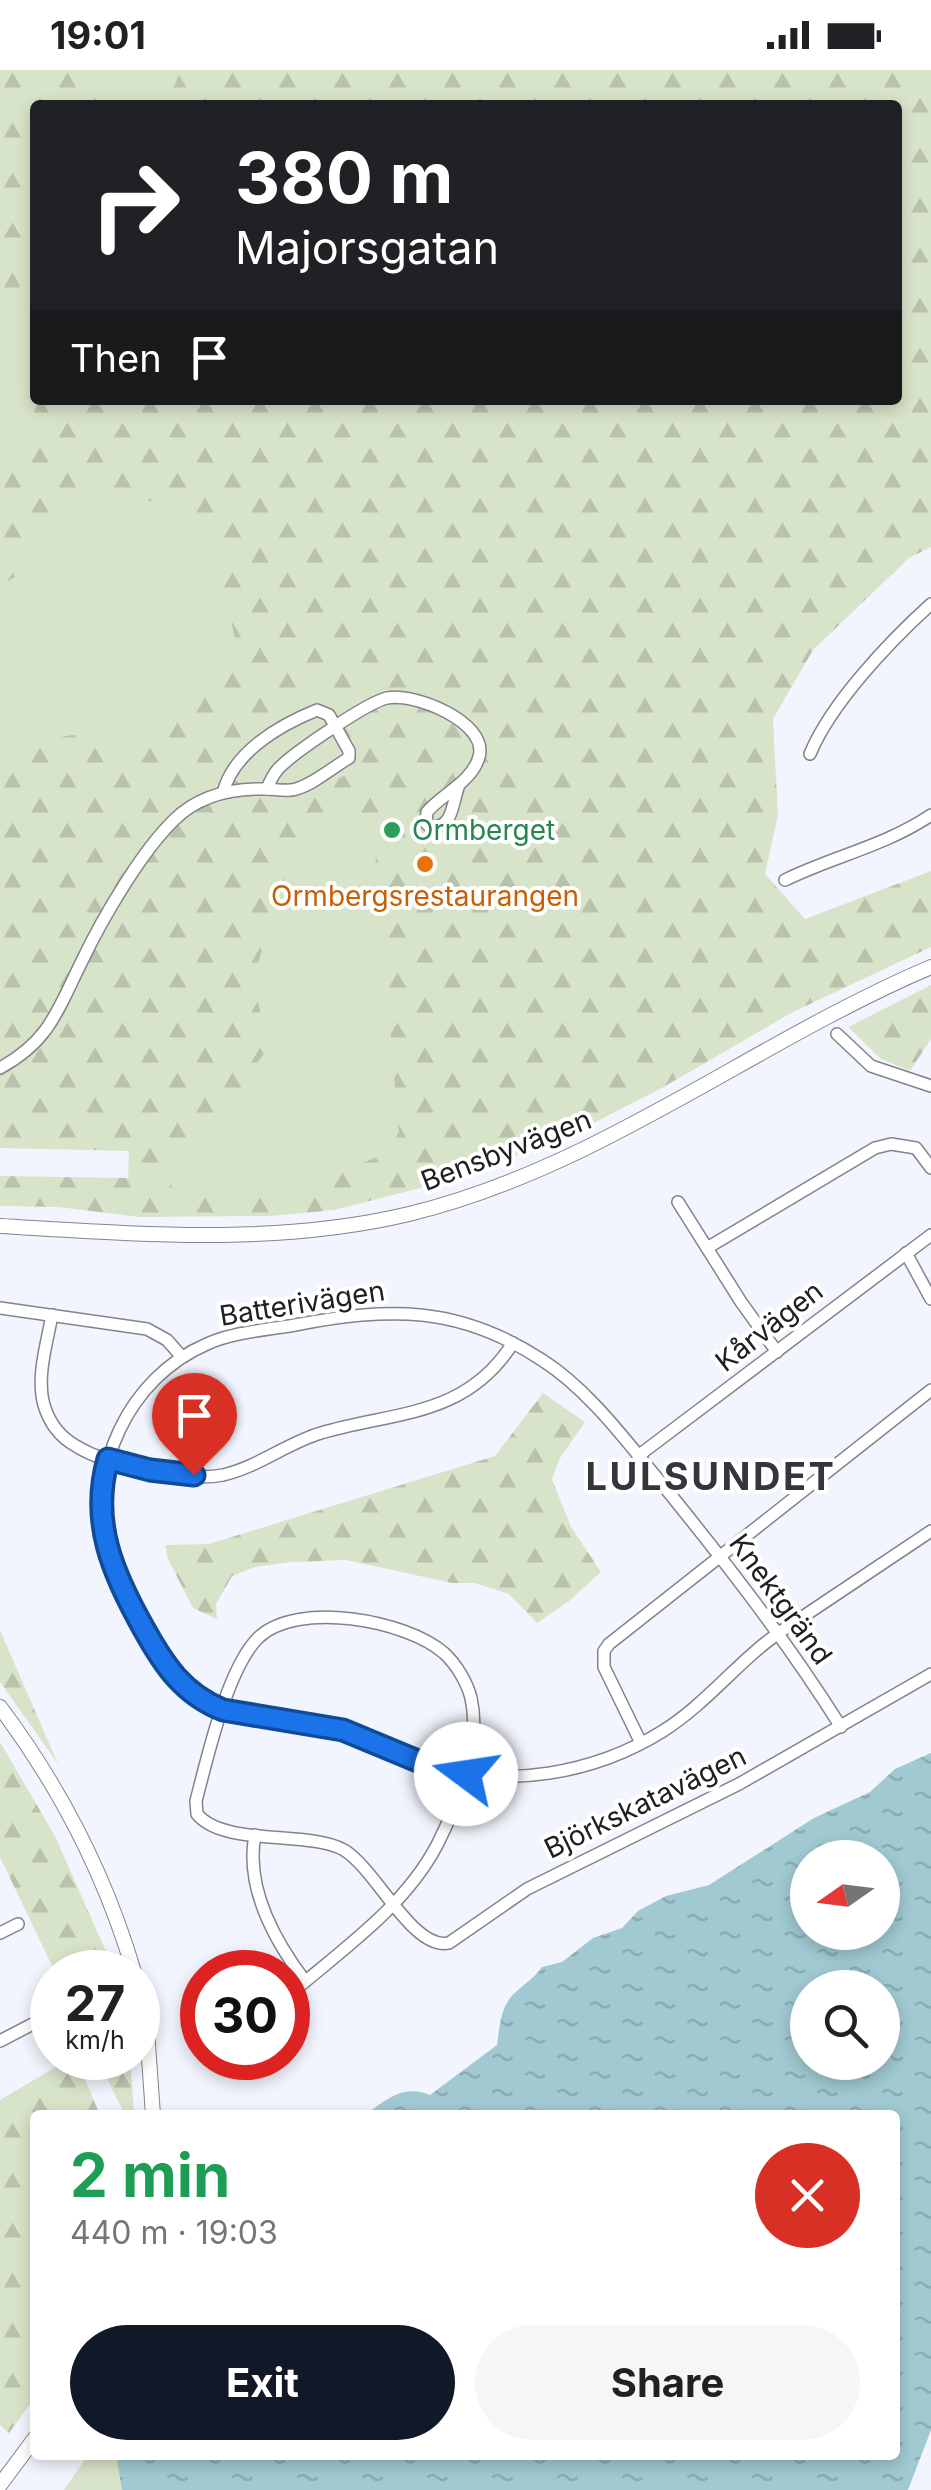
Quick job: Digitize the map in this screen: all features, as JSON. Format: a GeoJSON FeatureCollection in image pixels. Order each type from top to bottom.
{"type":"FeatureCollection","features":[{"type":"Feature","properties":{"kind":"main road","name":"Bensbyvägen"},"geometry":{"type":"LineString","coordinates":[[1,1226],[224,1236],[339,1227],[409,1214],[512,1180],[617,1133],[862,998],[931,967]]}},
{"type":"Feature","properties":{"kind":"main road"},"geometry":{"type":"LineString","coordinates":[[0,1707],[42,1767],[72,1820],[108,1896],[126,1950]]}},
{"type":"Feature","properties":{"kind":"main road"},"geometry":{"type":"LineString","coordinates":[[151,2080],[153,2110]]}},
{"type":"Feature","properties":{"kind":"main road"},"geometry":{"type":"LineString","coordinates":[[0,2485],[30,2445]]}},
{"type":"Feature","properties":{"kind":"street"},"geometry":{"type":"LineString","coordinates":[[810,754],[874,660],[931,604]]}},
{"type":"Feature","properties":{"kind":"street"},"geometry":{"type":"LineString","coordinates":[[267,788],[280,766],[371,703],[398,696],[468,725],[480,745],[477,764],[459,785]]}},
{"type":"Feature","properties":{"kind":"street"},"geometry":{"type":"LineString","coordinates":[[0,1068],[25,1053],[46,1033],[96,935],[165,829],[187,808],[223,793],[267,788],[294,790],[349,758],[338,728],[320,710],[289,724],[238,763],[223,793]]}},
{"type":"Feature","properties":{"kind":"street"},"geometry":{"type":"LineString","coordinates":[[784,880],[877,846],[931,815]]}},
{"type":"Feature","properties":{"kind":"street"},"geometry":{"type":"LineString","coordinates":[[837,1034],[876,1069],[931,1086]]}},
{"type":"Feature","properties":{"kind":"street"},"geometry":{"type":"LineString","coordinates":[[707,1248],[874,1148],[891,1144],[916,1148],[931,1168]]}},
{"type":"Feature","properties":{"kind":"street"},"geometry":{"type":"LineString","coordinates":[[678,1202],[777,1352]]}},
{"type":"Feature","properties":{"kind":"street","name":"Kårvägen"},"geometry":{"type":"LineString","coordinates":[[638,1456],[931,1236]]}},
{"type":"Feature","properties":{"kind":"street"},"geometry":{"type":"LineString","coordinates":[[906,1252],[931,1299]]}},
{"type":"Feature","properties":{"kind":"street"},"geometry":{"type":"LineString","coordinates":[[0,1308],[147,1329],[167,1340],[182,1357]]}},
{"type":"Feature","properties":{"kind":"street","name":"Batterivägen"},"geometry":{"type":"LineString","coordinates":[[638,1456],[570,1380],[514,1344],[446,1318],[375,1312],[231,1336],[182,1357],[135,1404],[108,1459],[102,1480],[101,1518],[114,1573],[172,1674],[197,1698],[223,1710],[343,1730],[425,1764],[466,1774],[519,1776],[556,1772],[610,1758],[641,1743],[700,1703],[778,1633],[931,1530]]}},
{"type":"Feature","properties":{"kind":"street"},"geometry":{"type":"LineString","coordinates":[[52,1315],[41,1387],[47,1414],[68,1442],[108,1459],[150,1470],[194,1475],[230,1473],[310,1436],[417,1413],[446,1402],[481,1380],[514,1344]]}},
{"type":"Feature","properties":{"kind":"street"},"geometry":{"type":"LineString","coordinates":[[641,1743],[604,1667],[604,1651],[931,1390]]}},
{"type":"Feature","properties":{"kind":"street","name":"Knektgränd"},"geometry":{"type":"LineString","coordinates":[[638,1456],[778,1633],[841,1728]]}},
{"type":"Feature","properties":{"kind":"street"},"geometry":{"type":"LineString","coordinates":[[223,1710],[243,1660],[258,1638],[280,1624],[327,1615],[419,1637],[444,1653],[459,1671],[471,1699],[472,1735],[466,1774],[436,1847],[394,1903],[310,1977]]}},
{"type":"Feature","properties":{"kind":"street","name":"Björkskatavägen"},"geometry":{"type":"LineString","coordinates":[[223,1710],[196,1802],[197,1814],[203,1821],[255,1836],[339,1848],[356,1859],[426,1939],[439,1945],[449,1943],[527,1888],[739,1784],[931,1674]]}},
{"type":"Feature","properties":{"kind":"street"},"geometry":{"type":"LineString","coordinates":[[255,1836],[252,1878],[282,1950]]}},
{"type":"Feature","properties":{"kind":"street"},"geometry":{"type":"LineString","coordinates":[[0,1933],[18,1924]]}},
{"type":"Feature","properties":{"kind":"street"},"geometry":{"type":"LineString","coordinates":[[0,2041],[30,2025]]}},
{"type":"Feature","properties":{"kind":"green space"},"geometry":{"type":"Polygon","coordinates":[[[0,70],[466,70],[474,100],[30,100],[30,405],[550,405],[475,1172],[149,1204],[143,1142],[0,1144],[0,70]]]}},
{"type":"Feature","properties":{"kind":"green space"},"geometry":{"type":"Polygon","coordinates":[[[0,70],[109,70],[97,100],[30,100],[30,260],[0,334],[0,70]]]}},
{"type":"Feature","properties":{"kind":"green space"},"geometry":{"type":"Polygon","coordinates":[[[181,70],[931,70],[931,547],[909,558],[813,650],[773,719],[778,815],[765,874],[805,919],[931,871],[931,947],[793,1012],[578,1131],[456,1179],[334,1210],[270,1216],[140,1217],[58,1207],[0,1206],[0,1176],[128,1178],[129,1151],[0,1148],[0,730],[7,747],[89,732],[109,754],[127,756],[146,745],[159,718],[192,684],[223,670],[235,638],[209,527],[197,513],[120,495],[92,499],[55,516],[27,566],[0,585],[0,492],[37,405],[902,405],[902,100],[168,100],[181,70]],[[314,695],[265,727],[221,765],[236,781],[281,782],[318,789],[358,769],[314,695]],[[372,816],[304,817],[253,979],[268,1048],[251,1071],[238,1108],[162,1175],[175,1190],[298,1189],[387,1153],[399,1132],[372,816]]]}},
{"type":"Feature","properties":{"kind":"green space"},"geometry":{"type":"Polygon","coordinates":[[[931,985],[931,1039],[910,1071],[881,1059],[848,1027],[931,985]]]}},
{"type":"Feature","properties":{"kind":"green space"},"geometry":{"type":"Polygon","coordinates":[[[543,1393],[585,1422],[560,1458],[552,1479],[571,1527],[601,1572],[537,1623],[509,1594],[475,1583],[452,1583],[346,1560],[255,1567],[232,1576],[216,1604],[217,1619],[193,1608],[165,1545],[209,1544],[495,1456],[543,1393]]]}},
{"type":"Feature","properties":{"kind":"green space"},"geometry":{"type":"Polygon","coordinates":[[[0,1630],[58,1764],[0,1682],[0,1630]]]}},
{"type":"Feature","properties":{"kind":"green space"},"geometry":{"type":"Polygon","coordinates":[[[0,1742],[55,1836],[105,1950],[44,1950],[0,1857],[0,1742]]]}},
{"type":"Feature","properties":{"kind":"green space"},"geometry":{"type":"Polygon","coordinates":[[[34,2080],[85,2080],[98,2110],[30,2110],[30,2404],[9,2433],[0,2425],[0,2100],[34,2080]]]}},
{"type":"Feature","properties":{"kind":"green space"},"geometry":{"type":"Polygon","coordinates":[[[108,2080],[132,2080],[134,2110],[123,2110],[108,2080]]]}},
{"type":"Feature","properties":{"kind":"green space"},"geometry":{"type":"Polygon","coordinates":[[[85,2460],[117,2460],[122,2490],[64,2490],[85,2460]]]}},
{"type":"Feature","properties":{"kind":"water"},"geometry":{"type":"Polygon","coordinates":[[[931,1753],[931,2430],[908,2490],[122,2490],[117,2460],[900,2460],[900,2110],[372,2110],[403,2093],[430,2095],[497,2045],[507,2003],[542,1967],[562,1962],[593,1938],[622,1928],[638,1911],[666,1896],[709,1885],[814,1818],[870,1792],[895,1769],[931,1753]]]}},
{"type":"Feature","properties":{"kind":"place","name":"Ormberget"},"geometry":{"type":"Point","coordinates":[392,830]}},
{"type":"Feature","properties":{"kind":"place","name":"Ormbergsrestaurangen"},"geometry":{"type":"Point","coordinates":[425,864]}},
{"type":"Feature","properties":{"kind":"district","name":"LULSUNDET"},"geometry":{"type":"Point","coordinates":[711,1477]}},
{"type":"Feature","properties":{"kind":"route"},"geometry":{"type":"LineString","coordinates":[[194,1475],[150,1470],[108,1459],[102,1480],[101,1510],[108,1558],[123,1592],[179,1683],[223,1710],[343,1730],[425,1764],[466,1774]]}}]}
